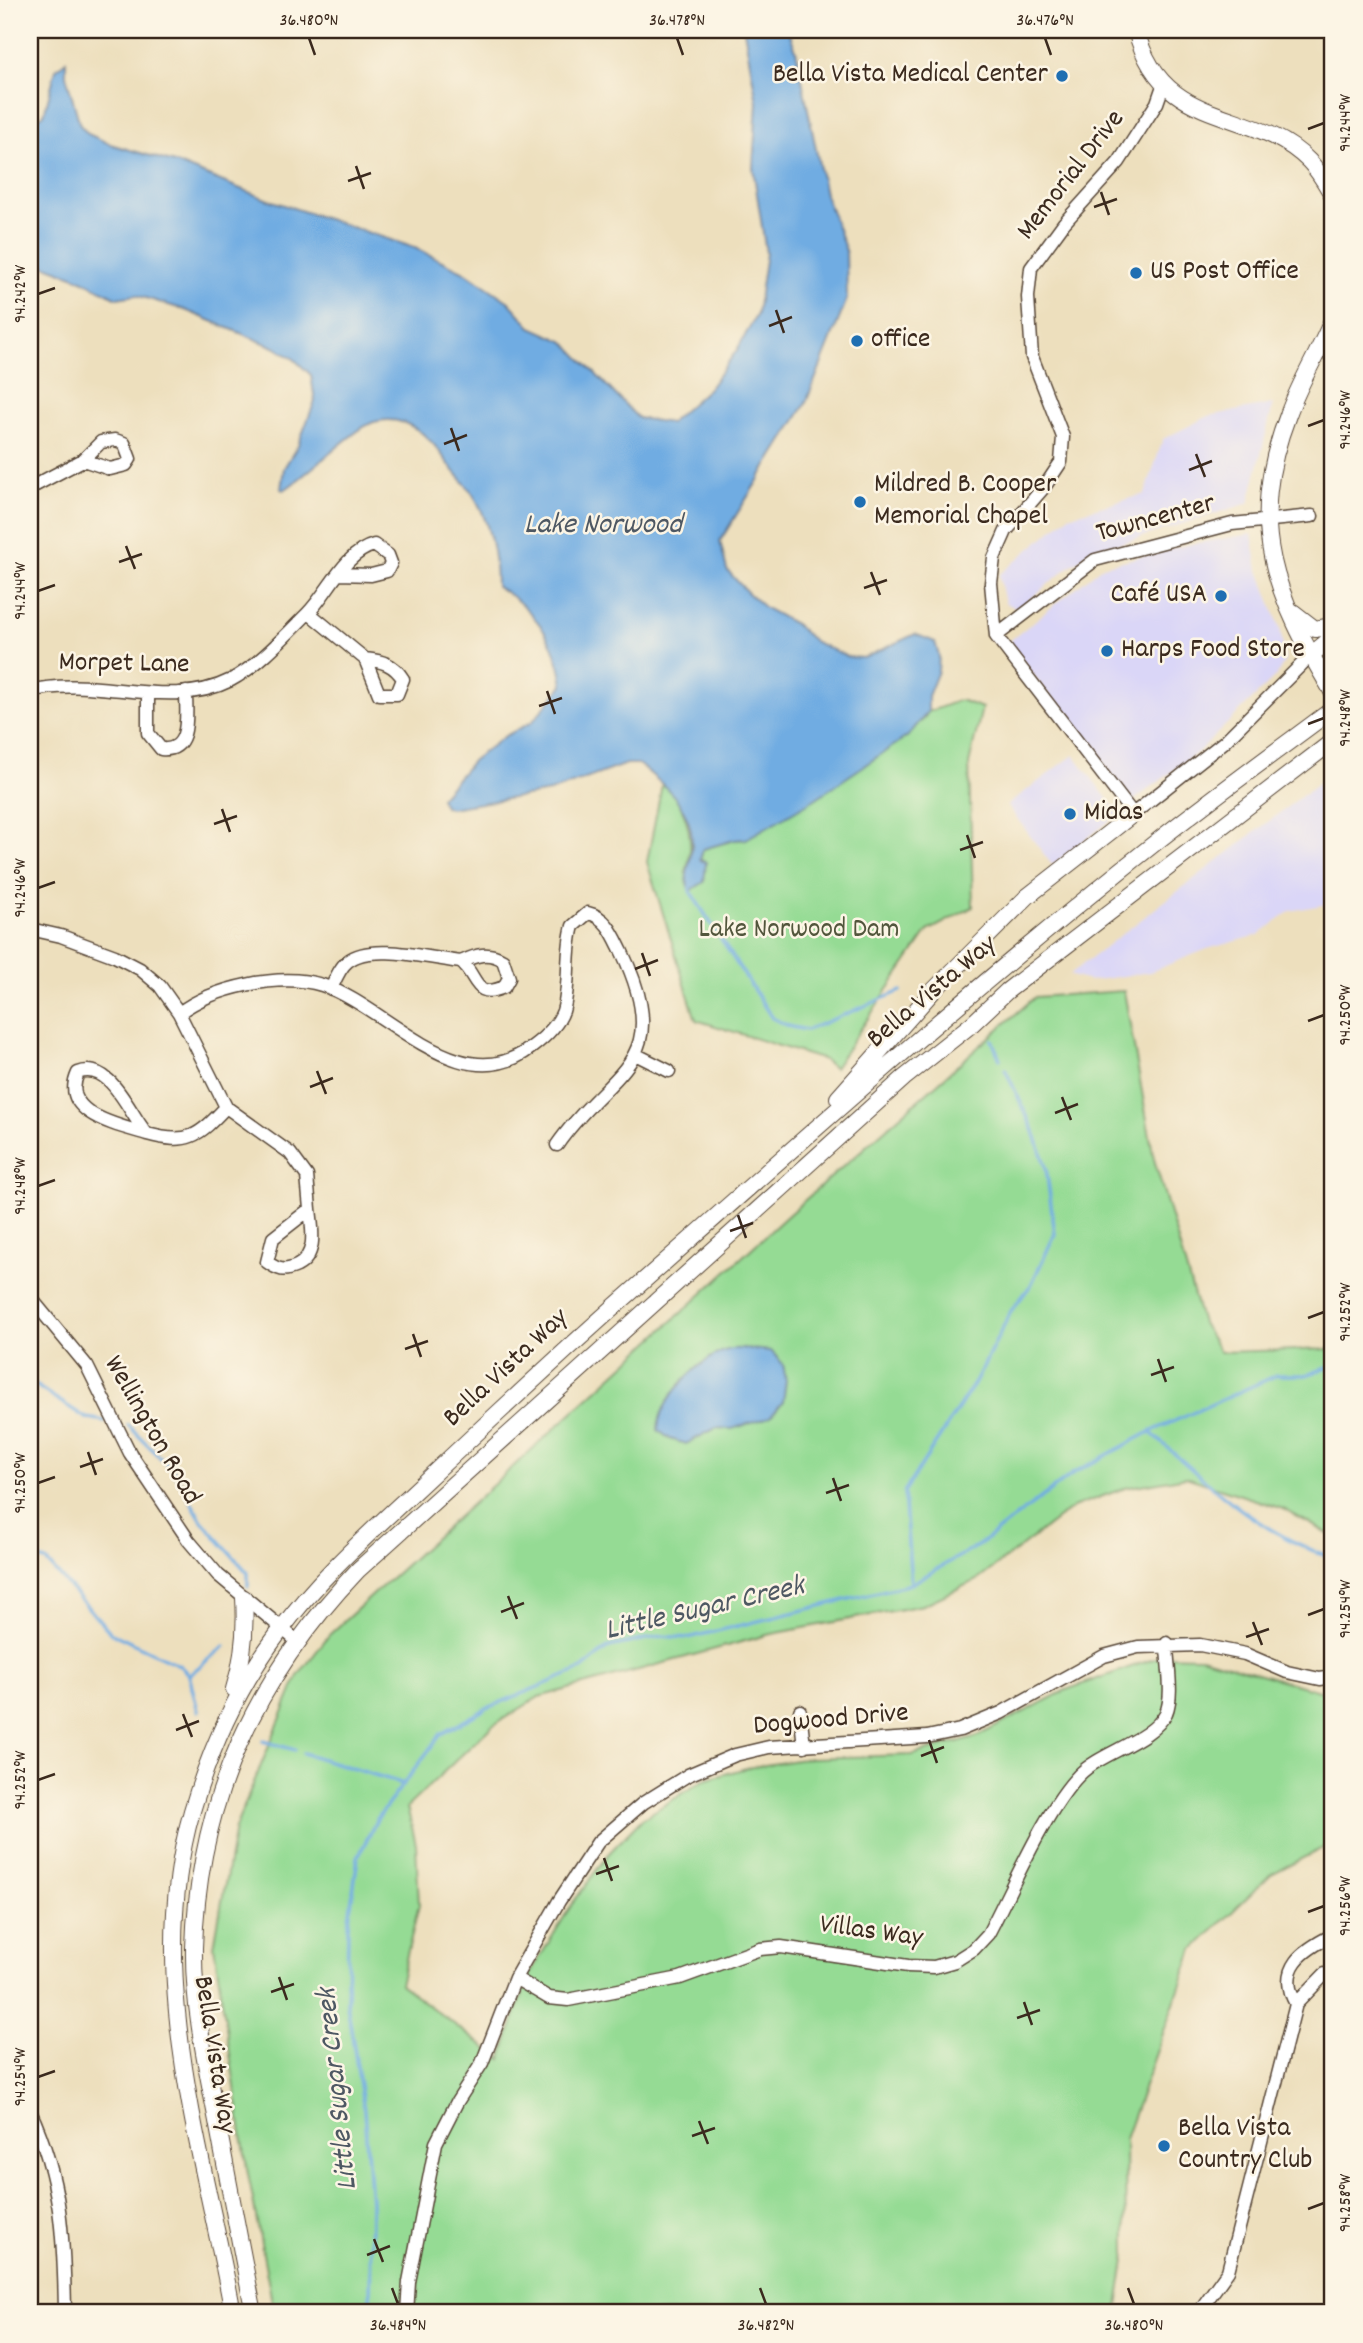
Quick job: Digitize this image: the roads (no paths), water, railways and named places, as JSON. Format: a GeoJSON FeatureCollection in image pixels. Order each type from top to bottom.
{"type":"FeatureCollection","features":[{"type":"Feature","properties":{"kind":"main road"},"geometry":{"type":"LineString","coordinates":[[1136,30],[1149,61],[1164,83],[1187,102],[1276,138],[1297,151],[1309,160],[1333,196]]}},
{"type":"Feature","properties":{"kind":"main road"},"geometry":{"type":"LineString","coordinates":[[1333,318],[1288,413],[1269,478],[1267,522],[1270,549],[1286,604],[1333,693]]}},
{"type":"Feature","properties":{"kind":"main road"},"geometry":{"type":"LineString","coordinates":[[1286,604],[1304,623],[1315,629],[1333,626]]}},
{"type":"Feature","properties":{"kind":"main road"},"geometry":{"type":"LineString","coordinates":[[1311,655],[1333,637]]}},
{"type":"Feature","properties":{"kind":"main road","name":"Bella Vista Way"},"geometry":{"type":"LineString","coordinates":[[233,2313],[178,2036],[172,1963],[177,1886],[191,1813],[223,1722],[253,1670],[282,1628],[333,1567],[561,1354],[995,974],[1156,842],[1333,709]]}},
{"type":"Feature","properties":{"kind":"main road","name":"Bella Vista Way"},"geometry":{"type":"LineString","coordinates":[[254,2313],[199,2023],[195,1938],[198,1891],[208,1835],[224,1779],[254,1708],[297,1641],[358,1570],[904,1078],[1007,991],[1333,741]]}},
{"type":"Feature","properties":{"kind":"main road"},"geometry":{"type":"LineString","coordinates":[[1303,765],[1333,747]]}},
{"type":"Feature","properties":{"kind":"main road"},"geometry":{"type":"LineString","coordinates":[[799,1143],[933,991],[1018,905],[1133,814]]}},
{"type":"Feature","properties":{"kind":"main road"},"geometry":{"type":"LineString","coordinates":[[223,1722],[241,1668],[246,1628],[244,1598]]}},
{"type":"Feature","properties":{"kind":"street","name":"Memorial Drive"},"geometry":{"type":"LineString","coordinates":[[996,636],[991,583],[994,558],[1006,531],[1045,486],[1061,462],[1063,437],[1032,357],[1028,297],[1031,268],[1064,223],[1119,162],[1157,103],[1164,83]]}},
{"type":"Feature","properties":{"kind":"street"},"geometry":{"type":"LineString","coordinates":[[30,488],[83,460]]}},
{"type":"Feature","properties":{"kind":"street","name":"Towncenter"},"geometry":{"type":"LineString","coordinates":[[996,636],[1095,560],[1232,524],[1312,516]]}},
{"type":"Feature","properties":{"kind":"street","name":"Morpet Lane"},"geometry":{"type":"LineString","coordinates":[[30,691],[86,686],[148,693],[204,690],[232,679],[309,613],[341,574]]}},
{"type":"Feature","properties":{"kind":"street"},"geometry":{"type":"LineString","coordinates":[[309,613],[365,659]]}},
{"type":"Feature","properties":{"kind":"street"},"geometry":{"type":"LineString","coordinates":[[996,636],[1133,814],[1224,742],[1311,655]]}},
{"type":"Feature","properties":{"kind":"street"},"geometry":{"type":"LineString","coordinates":[[148,693],[148,733],[161,749],[171,750],[179,745],[184,735],[186,692]]}},
{"type":"Feature","properties":{"kind":"street"},"geometry":{"type":"LineString","coordinates":[[179,1013],[192,1003],[225,988],[278,982],[320,985],[432,1049],[458,1060],[496,1066],[524,1053],[547,1036],[563,1012],[573,926],[588,914],[598,915],[616,940],[633,981],[642,1028],[636,1055],[626,1071],[573,1123],[557,1145]]}},
{"type":"Feature","properties":{"kind":"street"},"geometry":{"type":"LineString","coordinates":[[30,929],[89,945],[140,969],[160,986],[179,1013],[226,1107],[290,1153],[307,1176],[313,1238],[310,1252],[303,1263],[288,1270],[278,1269],[267,1262],[273,1238],[310,1209]]}},
{"type":"Feature","properties":{"kind":"street"},"geometry":{"type":"LineString","coordinates":[[331,989],[347,961],[363,953],[385,952],[461,962]]}},
{"type":"Feature","properties":{"kind":"street"},"geometry":{"type":"LineString","coordinates":[[636,1055],[669,1071]]}},
{"type":"Feature","properties":{"kind":"street"},"geometry":{"type":"LineString","coordinates":[[146,1134],[111,1081],[98,1072],[86,1070],[78,1073],[74,1082],[74,1094],[81,1108],[146,1134],[167,1139],[190,1139],[204,1130],[226,1107]]}},
{"type":"Feature","properties":{"kind":"street","name":"Wellington Road"},"geometry":{"type":"LineString","coordinates":[[30,1297],[87,1366],[130,1453],[174,1520],[218,1575],[297,1641]]}},
{"type":"Feature","properties":{"kind":"street","name":"Dogwood Drive"},"geometry":{"type":"LineString","coordinates":[[407,2313],[409,2282],[436,2143],[457,2102],[482,2063],[515,1978],[598,1842],[643,1803],[688,1775],[735,1755],[769,1748],[927,1737],[960,1730],[1001,1713],[1104,1656],[1138,1647],[1167,1643],[1200,1644],[1245,1654],[1286,1672],[1320,1679],[1333,1677]]}},
{"type":"Feature","properties":{"kind":"street","name":"Villas Way"},"geometry":{"type":"LineString","coordinates":[[515,1978],[549,1998],[568,2000],[680,1978],[760,1949],[801,1948],[908,1966],[934,1967],[955,1961],[974,1949],[988,1934],[1057,1805],[1079,1774],[1153,1728],[1166,1713],[1169,1694],[1167,1643]]}},
{"type":"Feature","properties":{"kind":"street"},"geometry":{"type":"LineString","coordinates":[[800,1711],[804,1746]]}},
{"type":"Feature","properties":{"kind":"street"},"geometry":{"type":"LineString","coordinates":[[1296,2004],[1287,1989],[1292,1967],[1309,1947],[1333,1935]]}},
{"type":"Feature","properties":{"kind":"street"},"geometry":{"type":"LineString","coordinates":[[1198,2313],[1228,2272],[1296,2004],[1325,1974],[1333,1972]]}},
{"type":"Feature","properties":{"kind":"street"},"geometry":{"type":"LineString","coordinates":[[30,2112],[57,2186],[64,2228],[65,2313]]}},
{"type":"Feature","properties":{"kind":"water","name":"Lake Norwood"},"geometry":{"type":"Polygon","coordinates":[[[744,30],[788,30],[796,50],[825,194],[846,251],[847,299],[805,405],[720,541],[727,570],[765,608],[795,624],[815,642],[848,657],[864,658],[915,634],[935,642],[939,656],[938,671],[928,696],[928,712],[908,736],[815,799],[746,839],[703,849],[700,860],[706,862],[704,882],[690,891],[687,877],[692,839],[690,825],[669,791],[638,764],[626,764],[550,792],[450,808],[444,806],[440,798],[473,760],[505,736],[532,722],[563,685],[555,654],[542,628],[522,605],[496,586],[490,538],[483,514],[472,493],[424,435],[407,424],[386,420],[365,426],[294,483],[284,490],[281,489],[284,468],[298,445],[315,401],[311,375],[294,359],[274,347],[185,310],[136,295],[117,298],[78,278],[30,260],[30,123],[44,114],[56,69],[66,61],[66,75],[80,125],[88,134],[110,144],[178,164],[266,199],[415,248],[465,272],[509,302],[531,327],[565,342],[638,418],[670,423],[709,388],[737,350],[757,314],[766,253],[753,168],[757,102],[744,30]]]}},
{"type":"Feature","properties":{"kind":"water"},"geometry":{"type":"Polygon","coordinates":[[[727,1350],[771,1351],[783,1364],[786,1381],[783,1402],[770,1417],[732,1429],[716,1428],[686,1444],[670,1439],[658,1430],[665,1407],[673,1394],[704,1362],[727,1350]]]}},
{"type":"Feature","properties":{"kind":"waterway"},"geometry":{"type":"LineString","coordinates":[[690,886],[690,891],[772,1018],[791,1027],[807,1030],[901,991]]}},
{"type":"Feature","properties":{"kind":"waterway"},"geometry":{"type":"LineString","coordinates":[[992,1040],[1000,1059]]}},
{"type":"Feature","properties":{"kind":"waterway"},"geometry":{"type":"LineString","coordinates":[[911,1583],[904,1492],[976,1381],[1011,1311],[1031,1285],[1055,1234],[1046,1168],[1034,1131],[1005,1069]]}},
{"type":"Feature","properties":{"kind":"waterway","name":"Little Sugar Creek"},"geometry":{"type":"LineString","coordinates":[[370,2313],[371,2202],[364,2110],[347,2004],[348,1926],[358,1857],[377,1819],[441,1734],[487,1708],[582,1669],[609,1647],[661,1636],[688,1638],[911,1584],[979,1545],[1075,1472],[1150,1432],[1277,1375],[1306,1375],[1333,1366]]}},
{"type":"Feature","properties":{"kind":"waterway"},"geometry":{"type":"LineString","coordinates":[[30,1382],[86,1418],[105,1421]]}},
{"type":"Feature","properties":{"kind":"waterway"},"geometry":{"type":"LineString","coordinates":[[128,1425],[173,1470],[202,1521],[248,1573],[248,1586]]}},
{"type":"Feature","properties":{"kind":"waterway"},"geometry":{"type":"LineString","coordinates":[[1150,1432],[1214,1488],[1257,1521],[1306,1548],[1333,1558]]}},
{"type":"Feature","properties":{"kind":"waterway"},"geometry":{"type":"LineString","coordinates":[[30,1557],[46,1561],[111,1633],[179,1665],[189,1675],[198,1711]]}},
{"type":"Feature","properties":{"kind":"waterway"},"geometry":{"type":"LineString","coordinates":[[189,1675],[225,1646]]}},
{"type":"Feature","properties":{"kind":"waterway"},"geometry":{"type":"LineString","coordinates":[[263,1741],[295,1750]]}},
{"type":"Feature","properties":{"kind":"waterway"},"geometry":{"type":"LineString","coordinates":[[303,1753],[404,1784]]}},
{"type":"Feature","properties":{"kind":"place","name":"Bella Vista Medical Center"},"geometry":{"type":"Point","coordinates":[1062,76]}},
{"type":"Feature","properties":{"kind":"place","name":"US Post Office"},"geometry":{"type":"Point","coordinates":[1136,273]}},
{"type":"Feature","properties":{"kind":"place","name":"office"},"geometry":{"type":"Point","coordinates":[857,341]}},
{"type":"Feature","properties":{"kind":"place","name":"Mildred B. Cooper Memorial Chapel"},"geometry":{"type":"Point","coordinates":[860,502]}},
{"type":"Feature","properties":{"kind":"place","name":"Café USA"},"geometry":{"type":"Point","coordinates":[1221,596]}},
{"type":"Feature","properties":{"kind":"place","name":"Harps Food Store"},"geometry":{"type":"Point","coordinates":[1107,651]}},
{"type":"Feature","properties":{"kind":"place","name":"Midas"},"geometry":{"type":"Point","coordinates":[1070,814]}},
{"type":"Feature","properties":{"kind":"place","name":"Bella Vista Country Club"},"geometry":{"type":"Point","coordinates":[1164,2146]}},
{"type":"Feature","properties":{"kind":"park label","name":"Lake Norwood Dam"},"geometry":{"type":"Point","coordinates":[799,931]}}]}
